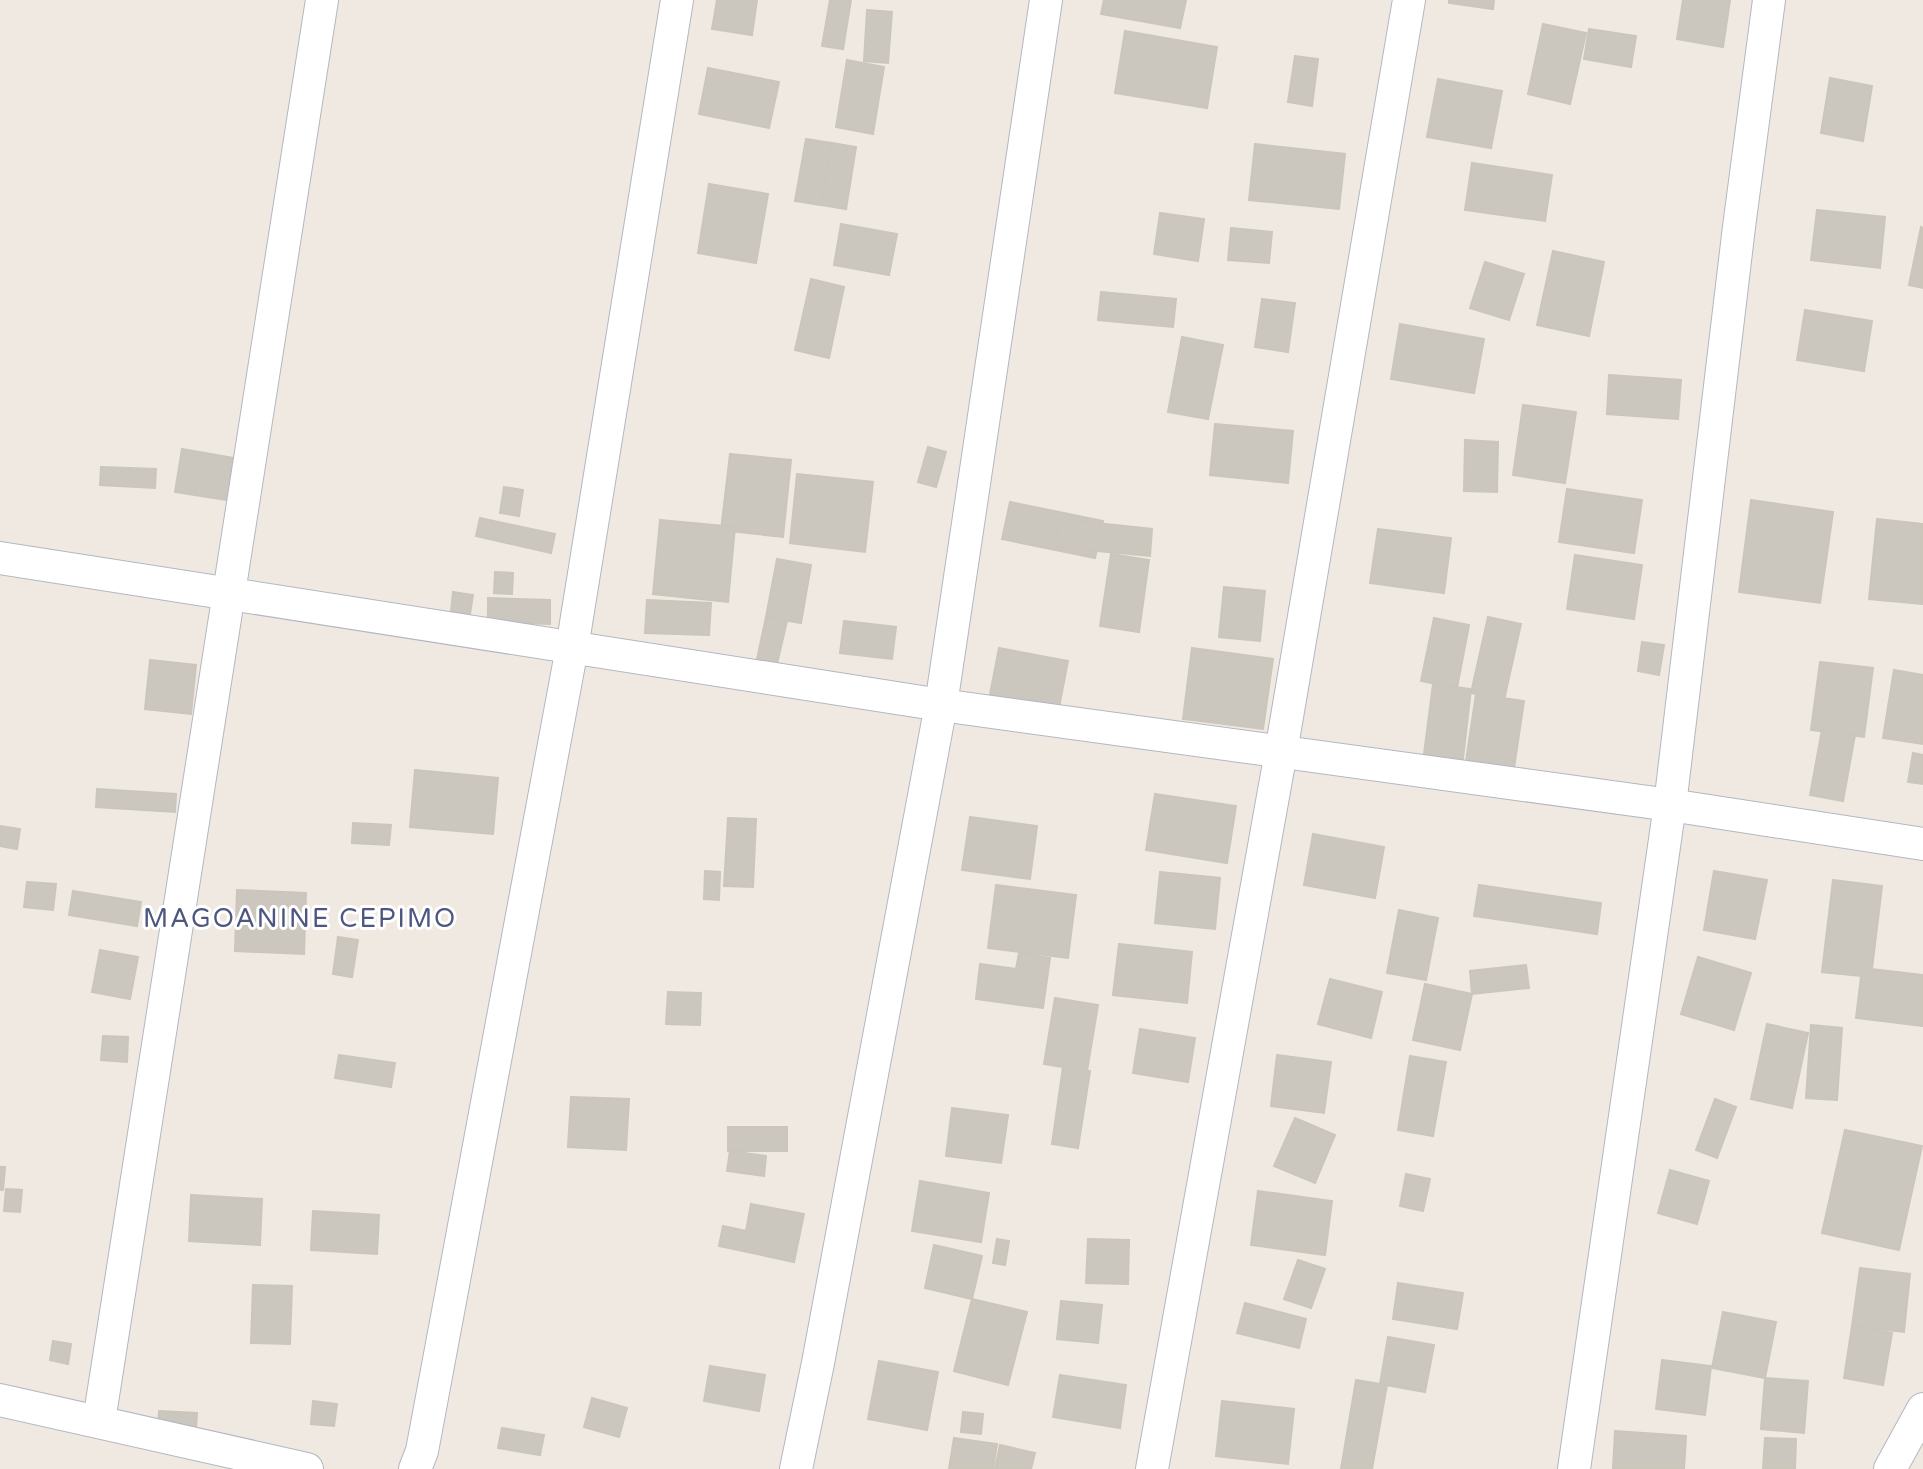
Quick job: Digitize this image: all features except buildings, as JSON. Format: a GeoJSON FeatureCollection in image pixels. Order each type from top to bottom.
{"type":"FeatureCollection","features":[{"type":"Feature","properties":{"kind":"street"},"geometry":{"type":"LineString","coordinates":[[99,1421],[322,0]]}},
{"type":"Feature","properties":{"kind":"street"},"geometry":{"type":"LineString","coordinates":[[415,1469],[422,1451],[572,648],[677,0]]}},
{"type":"Feature","properties":{"kind":"street"},"geometry":{"type":"LineString","coordinates":[[796,1469],[821,1349],[941,705],[1046,0]]}},
{"type":"Feature","properties":{"kind":"street"},"geometry":{"type":"LineString","coordinates":[[1152,1469],[1281,752],[1409,0]]}},
{"type":"Feature","properties":{"kind":"street"},"geometry":{"type":"LineString","coordinates":[[1574,1469],[1670,805],[1737,241],[1769,0]]}},
{"type":"Feature","properties":{"kind":"street"},"geometry":{"type":"LineString","coordinates":[[0,558],[941,705],[1670,805],[1923,844]]}},
{"type":"Feature","properties":{"kind":"street"},"geometry":{"type":"LineString","coordinates":[[0,1400],[307,1469]]}},
{"type":"Feature","properties":{"kind":"street"},"geometry":{"type":"LineString","coordinates":[[1890,1469],[1923,1409]]}},
{"type":"Feature","properties":{"kind":"district","name":"MAGOANINE CEPIMO"},"geometry":{"type":"Point","coordinates":[300,918]}}]}
